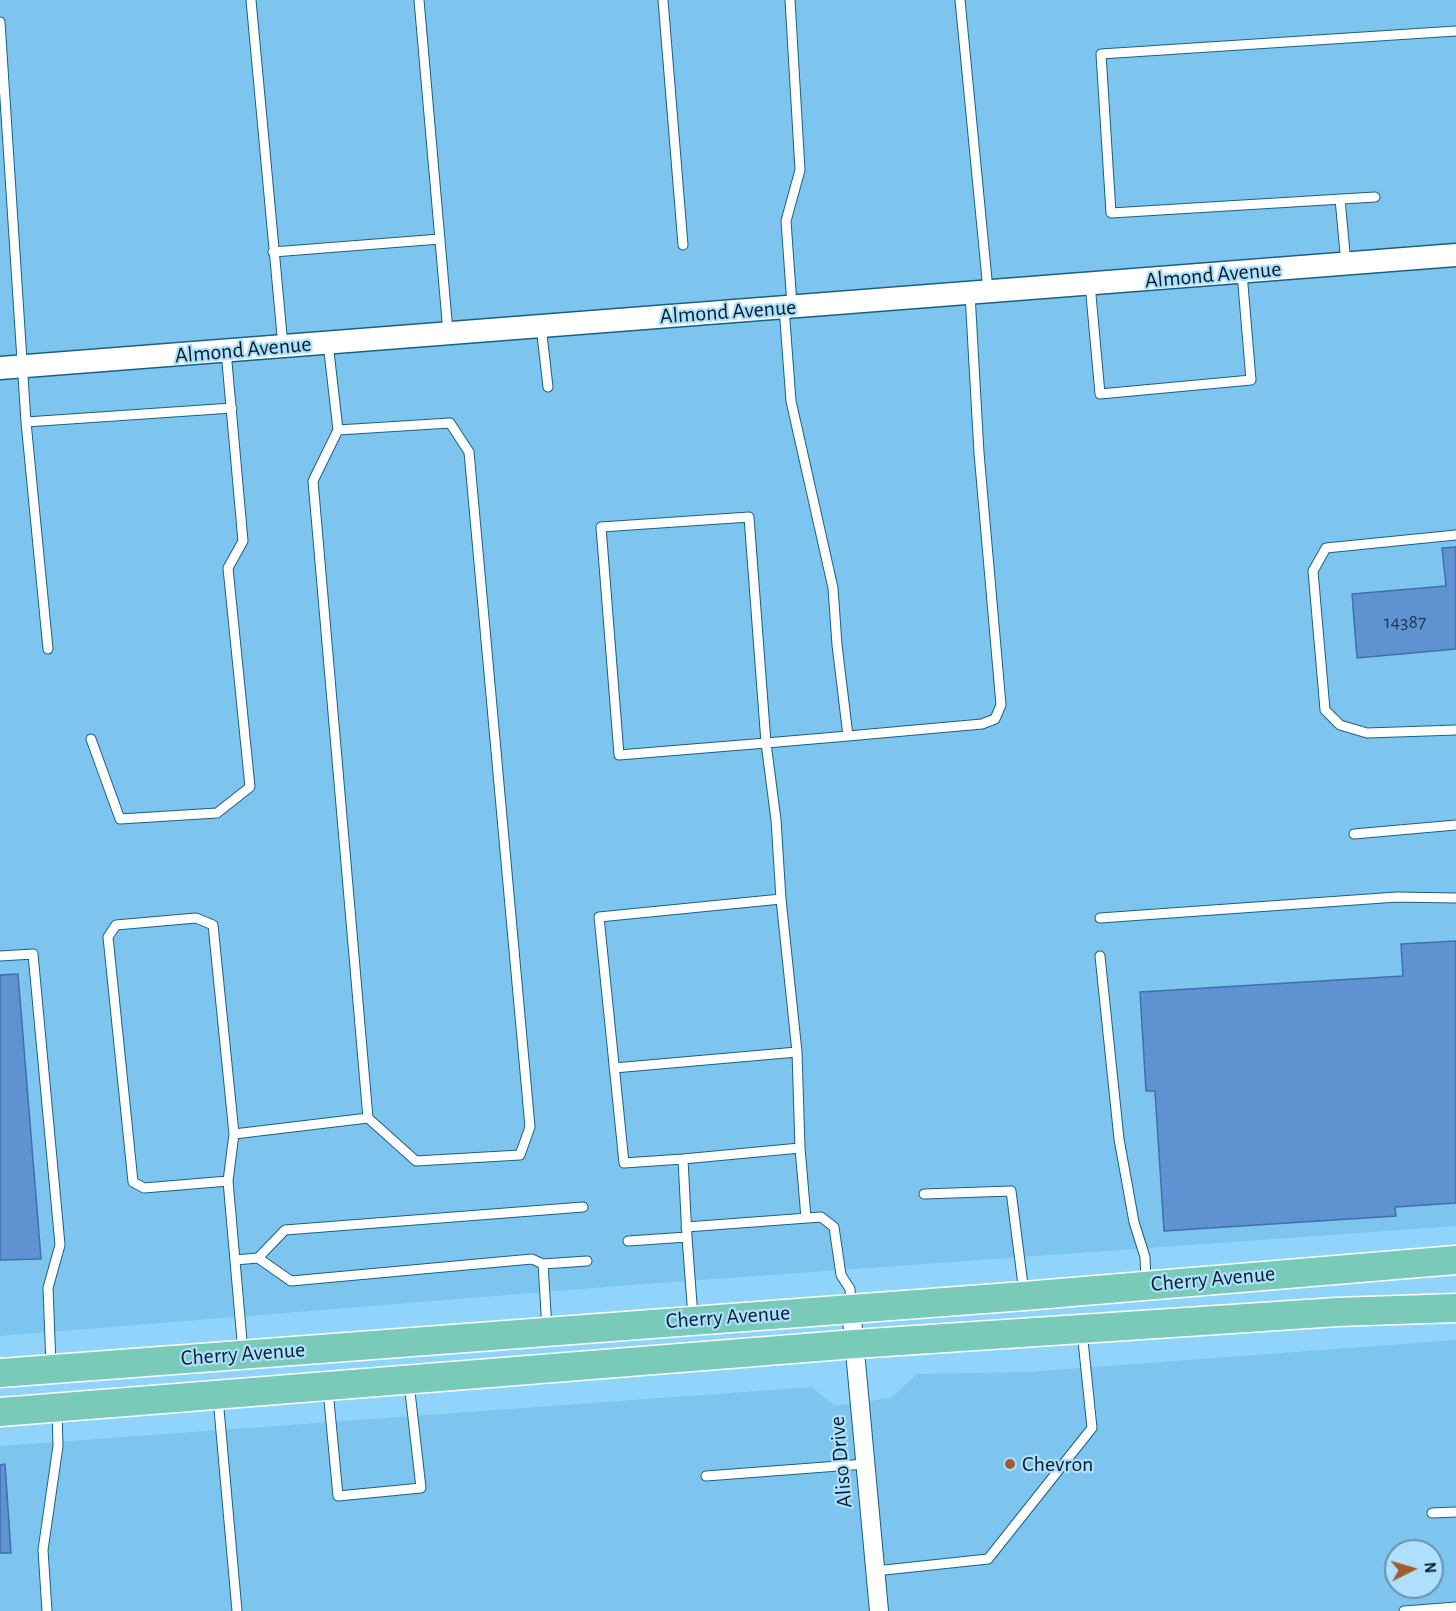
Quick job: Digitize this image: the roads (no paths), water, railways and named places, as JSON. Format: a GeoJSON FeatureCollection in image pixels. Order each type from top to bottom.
{"type":"FeatureCollection","features":[{"type":"Feature","properties":{"kind":"main road","name":"Cherry Avenue"},"geometry":{"type":"LineString","coordinates":[[0,1373],[693,1320],[851,1298],[1024,1296],[1456,1260]]}},
{"type":"Feature","properties":{"kind":"main road","name":"Cherry Avenue"},"geometry":{"type":"LineString","coordinates":[[0,1412],[217,1396],[327,1384],[408,1380],[855,1344],[1337,1312],[1456,1308]]}},
{"type":"Feature","properties":{"kind":"street","name":"Almond Avenue"},"geometry":{"type":"LineString","coordinates":[[0,368],[1456,255]]}},
{"type":"Feature","properties":{"kind":"street","name":"Aliso Drive"},"geometry":{"type":"LineString","coordinates":[[851,1298],[879,1611]]}},
{"type":"Feature","properties":{"kind":"lane"},"geometry":{"type":"LineString","coordinates":[[251,0],[283,346]]}},
{"type":"Feature","properties":{"kind":"lane"},"geometry":{"type":"LineString","coordinates":[[419,0],[448,333]]}},
{"type":"Feature","properties":{"kind":"lane"},"geometry":{"type":"LineString","coordinates":[[663,0],[683,245]]}},
{"type":"Feature","properties":{"kind":"lane"},"geometry":{"type":"LineString","coordinates":[[790,0],[800,170],[786,220],[791,401],[833,588],[848,736]]}},
{"type":"Feature","properties":{"kind":"lane"},"geometry":{"type":"LineString","coordinates":[[806,1218],[800,1148],[797,1052],[781,899],[776,820],[766,743],[749,517],[601,527],[618,754],[766,743],[981,724],[995,718],[1001,705],[979,453],[980,201],[960,0]]}},
{"type":"Feature","properties":{"kind":"lane"},"geometry":{"type":"LineString","coordinates":[[0,22],[26,422],[48,649]]}},
{"type":"Feature","properties":{"kind":"lane"},"geometry":{"type":"LineString","coordinates":[[1376,197],[1111,213],[1101,54],[1456,31]]}},
{"type":"Feature","properties":{"kind":"lane"},"geometry":{"type":"LineString","coordinates":[[1340,199],[1346,264]]}},
{"type":"Feature","properties":{"kind":"lane"},"geometry":{"type":"LineString","coordinates":[[273,252],[440,239]]}},
{"type":"Feature","properties":{"kind":"lane"},"geometry":{"type":"LineString","coordinates":[[1090,284],[1101,394],[1251,380],[1242,272]]}},
{"type":"Feature","properties":{"kind":"lane"},"geometry":{"type":"LineString","coordinates":[[541,326],[548,387]]}},
{"type":"Feature","properties":{"kind":"lane"},"geometry":{"type":"LineString","coordinates":[[328,343],[338,430],[313,481],[368,1118],[416,1161],[520,1155],[530,1127],[469,452],[450,423],[338,430]]}},
{"type":"Feature","properties":{"kind":"lane"},"geometry":{"type":"LineString","coordinates":[[91,739],[120,819],[217,813],[250,787],[228,568],[243,541],[226,351]]}},
{"type":"Feature","properties":{"kind":"lane"},"geometry":{"type":"LineString","coordinates":[[26,422],[232,408]]}},
{"type":"Feature","properties":{"kind":"lane"},"geometry":{"type":"LineString","coordinates":[[1456,535],[1326,548],[1313,571],[1325,710],[1340,724],[1367,733],[1456,730]]}},
{"type":"Feature","properties":{"kind":"lane"},"geometry":{"type":"LineString","coordinates":[[1354,834],[1456,825]]}},
{"type":"Feature","properties":{"kind":"lane"},"geometry":{"type":"LineString","coordinates":[[1101,918],[1397,897],[1456,898]]}},
{"type":"Feature","properties":{"kind":"lane"},"geometry":{"type":"LineString","coordinates":[[781,899],[599,917],[624,1163],[800,1148]]}},
{"type":"Feature","properties":{"kind":"lane"},"geometry":{"type":"LineString","coordinates":[[228,1181],[144,1188],[133,1182],[108,937],[116,925],[195,918],[213,925],[234,1134],[228,1181],[244,1354]]}},
{"type":"Feature","properties":{"kind":"lane"},"geometry":{"type":"LineString","coordinates":[[0,956],[33,954],[60,1245],[48,1288],[51,1369]]}},
{"type":"Feature","properties":{"kind":"lane"},"geometry":{"type":"LineString","coordinates":[[1100,956],[1119,1139],[1134,1222],[1145,1257],[1147,1285]]}},
{"type":"Feature","properties":{"kind":"lane"},"geometry":{"type":"LineString","coordinates":[[614,1068],[797,1052]]}},
{"type":"Feature","properties":{"kind":"lane"},"geometry":{"type":"LineString","coordinates":[[234,1134],[368,1118]]}},
{"type":"Feature","properties":{"kind":"lane"},"geometry":{"type":"LineString","coordinates":[[683,1159],[693,1320]]}},
{"type":"Feature","properties":{"kind":"lane"},"geometry":{"type":"LineString","coordinates":[[924,1194],[1011,1191],[1023,1268],[1024,1296]]}},
{"type":"Feature","properties":{"kind":"lane"},"geometry":{"type":"LineString","coordinates":[[258,1258],[285,1230],[583,1207]]}},
{"type":"Feature","properties":{"kind":"lane"},"geometry":{"type":"LineString","coordinates":[[686,1227],[821,1217],[834,1227],[841,1275],[851,1298]]}},
{"type":"Feature","properties":{"kind":"lane"},"geometry":{"type":"LineString","coordinates":[[628,1241],[687,1237]]}},
{"type":"Feature","properties":{"kind":"lane"},"geometry":{"type":"LineString","coordinates":[[235,1260],[258,1258],[291,1281],[532,1259],[543,1264],[587,1261]]}},
{"type":"Feature","properties":{"kind":"lane"},"geometry":{"type":"LineString","coordinates":[[543,1264],[547,1332]]}},
{"type":"Feature","properties":{"kind":"lane"},"geometry":{"type":"LineString","coordinates":[[875,1571],[988,1559],[1092,1428],[1081,1329]]}},
{"type":"Feature","properties":{"kind":"lane"},"geometry":{"type":"LineString","coordinates":[[327,1384],[338,1496],[421,1488],[408,1380]]}},
{"type":"Feature","properties":{"kind":"lane"},"geometry":{"type":"LineString","coordinates":[[217,1396],[237,1611]]}},
{"type":"Feature","properties":{"kind":"lane"},"geometry":{"type":"LineString","coordinates":[[47,1611],[43,1550],[58,1446],[56,1408]]}},
{"type":"Feature","properties":{"kind":"lane"},"geometry":{"type":"LineString","coordinates":[[706,1476],[865,1464]]}},
{"type":"Feature","properties":{"kind":"lane"},"geometry":{"type":"LineString","coordinates":[[1431,1513],[1456,1512]]}},
{"type":"Feature","properties":{"kind":"lane"},"geometry":{"type":"LineString","coordinates":[[1404,1611],[1456,1607]]}},
{"type":"Feature","properties":{"kind":"place","name":"Chevron"},"geometry":{"type":"Point","coordinates":[1010,1464]}}]}
